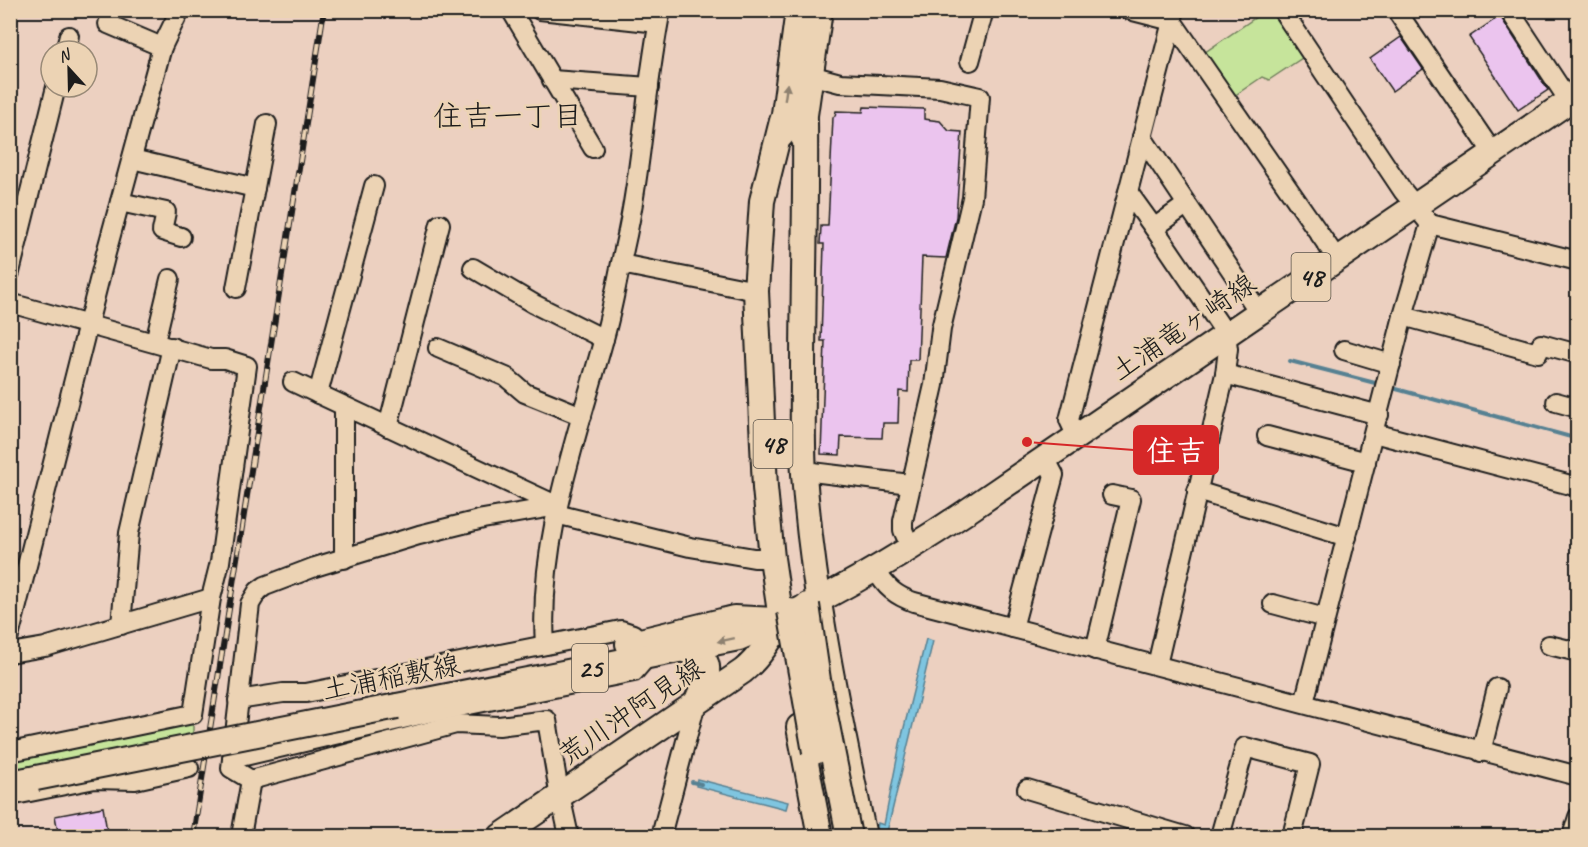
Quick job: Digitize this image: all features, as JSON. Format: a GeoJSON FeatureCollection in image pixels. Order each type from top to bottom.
{"type":"FeatureCollection","features":[{"type":"Feature","properties":{"kind":"main road","name":"48"},"geometry":{"type":"LineString","coordinates":[[798,10],[793,121],[795,185],[772,280],[771,410],[782,561],[799,609]]}},
{"type":"Feature","properties":{"kind":"main road","name":"48"},"geometry":{"type":"LineString","coordinates":[[793,121],[810,75],[820,10]]}},
{"type":"Feature","properties":{"kind":"main road","name":"土浦竜ヶ崎線"},"geometry":{"type":"LineString","coordinates":[[799,609],[876,570],[911,548],[1337,259],[1422,215],[1492,153],[1573,98]]}},
{"type":"Feature","properties":{"kind":"main road"},"geometry":{"type":"LineString","coordinates":[[793,121],[762,201],[772,280],[765,476],[772,558],[828,663],[864,837]]}},
{"type":"Feature","properties":{"kind":"main road"},"geometry":{"type":"LineString","coordinates":[[793,121],[806,189],[803,272],[804,471],[810,546],[799,609],[801,683],[832,837]]}},
{"type":"Feature","properties":{"kind":"main road"},"geometry":{"type":"LineString","coordinates":[[799,609],[820,837]]}},
{"type":"Feature","properties":{"kind":"main road"},"geometry":{"type":"LineString","coordinates":[[799,609],[818,680],[849,837]]}},
{"type":"Feature","properties":{"kind":"main road","name":"土浦稲敷線"},"geometry":{"type":"LineString","coordinates":[[643,649],[685,650],[739,638],[799,609]]}},
{"type":"Feature","properties":{"kind":"main road","name":"土浦稲敷線"},"geometry":{"type":"LineString","coordinates":[[10,783],[26,770],[643,649],[734,618],[799,609]]}},
{"type":"Feature","properties":{"kind":"main road","name":"荒川沖阿見線"},"geometry":{"type":"LineString","coordinates":[[501,837],[751,664],[799,609]]}},
{"type":"Feature","properties":{"kind":"main road"},"geometry":{"type":"LineString","coordinates":[[685,650],[702,658],[707,666],[707,676],[696,703]]}},
{"type":"Feature","properties":{"kind":"street"},"geometry":{"type":"LineString","coordinates":[[113,10],[108,24],[162,47]]}},
{"type":"Feature","properties":{"kind":"street"},"geometry":{"type":"LineString","coordinates":[[10,633],[16,593],[162,47],[180,10]]}},
{"type":"Feature","properties":{"kind":"street"},"geometry":{"type":"LineString","coordinates":[[511,10],[593,148]]}},
{"type":"Feature","properties":{"kind":"street"},"geometry":{"type":"LineString","coordinates":[[540,10],[659,17],[630,222],[604,339],[557,510],[546,577],[545,645]]}},
{"type":"Feature","properties":{"kind":"street"},"geometry":{"type":"LineString","coordinates":[[970,61],[984,10]]}},
{"type":"Feature","properties":{"kind":"street"},"geometry":{"type":"LineString","coordinates":[[1129,10],[1173,16],[1337,259]]}},
{"type":"Feature","properties":{"kind":"street"},"geometry":{"type":"LineString","coordinates":[[1281,10],[1403,191],[1422,215],[1578,261]]}},
{"type":"Feature","properties":{"kind":"street"},"geometry":{"type":"LineString","coordinates":[[1396,10],[1492,153]]}},
{"type":"Feature","properties":{"kind":"street"},"geometry":{"type":"LineString","coordinates":[[1509,10],[1573,98]]}},
{"type":"Feature","properties":{"kind":"street"},"geometry":{"type":"LineString","coordinates":[[1077,437],[1069,420],[1173,16]]}},
{"type":"Feature","properties":{"kind":"street"},"geometry":{"type":"LineString","coordinates":[[810,75],[840,83],[940,88],[980,97],[972,198],[940,329],[934,385],[902,525],[911,548]]}},
{"type":"Feature","properties":{"kind":"street"},"geometry":{"type":"LineString","coordinates":[[552,80],[649,87]]}},
{"type":"Feature","properties":{"kind":"street"},"geometry":{"type":"LineString","coordinates":[[10,272],[53,99]]}},
{"type":"Feature","properties":{"kind":"street"},"geometry":{"type":"LineString","coordinates":[[236,288],[267,123]]}},
{"type":"Feature","properties":{"kind":"street"},"geometry":{"type":"LineString","coordinates":[[1142,137],[1259,312]]}},
{"type":"Feature","properties":{"kind":"street"},"geometry":{"type":"LineString","coordinates":[[132,159],[255,188]]}},
{"type":"Feature","properties":{"kind":"street"},"geometry":{"type":"LineString","coordinates":[[318,394],[374,186]]}},
{"type":"Feature","properties":{"kind":"street"},"geometry":{"type":"LineString","coordinates":[[1128,192],[1226,334],[1228,354],[1157,665]]}},
{"type":"Feature","properties":{"kind":"street"},"geometry":{"type":"LineString","coordinates":[[120,202],[166,212],[162,231],[181,237]]}},
{"type":"Feature","properties":{"kind":"street"},"geometry":{"type":"LineString","coordinates":[[1154,228],[1186,205]]}},
{"type":"Feature","properties":{"kind":"street"},"geometry":{"type":"LineString","coordinates":[[1304,703],[1377,424],[1403,316],[1422,215]]}},
{"type":"Feature","properties":{"kind":"street"},"geometry":{"type":"LineString","coordinates":[[387,427],[440,224]]}},
{"type":"Feature","properties":{"kind":"street"},"geometry":{"type":"LineString","coordinates":[[621,264],[772,280]]}},
{"type":"Feature","properties":{"kind":"street"},"geometry":{"type":"LineString","coordinates":[[473,268],[534,304],[604,339]]}},
{"type":"Feature","properties":{"kind":"street"},"geometry":{"type":"LineString","coordinates":[[121,625],[129,533],[164,345],[170,279]]}},
{"type":"Feature","properties":{"kind":"street"},"geometry":{"type":"LineString","coordinates":[[10,303],[90,323],[211,359],[225,359],[247,366],[220,562],[211,598],[193,714],[10,752]]}},
{"type":"Feature","properties":{"kind":"street"},"geometry":{"type":"LineString","coordinates":[[1403,316],[1538,353],[1540,344],[1578,354]]}},
{"type":"Feature","properties":{"kind":"street"},"geometry":{"type":"LineString","coordinates":[[438,348],[506,377],[525,393],[582,416]]}},
{"type":"Feature","properties":{"kind":"street"},"geometry":{"type":"LineString","coordinates":[[1344,350],[1391,364]]}},
{"type":"Feature","properties":{"kind":"street"},"geometry":{"type":"LineString","coordinates":[[1225,374],[1578,487]]}},
{"type":"Feature","properties":{"kind":"street"},"geometry":{"type":"LineString","coordinates":[[293,382],[557,510],[690,547],[754,558],[772,558]]}},
{"type":"Feature","properties":{"kind":"street"},"geometry":{"type":"LineString","coordinates":[[1556,402],[1578,408]]}},
{"type":"Feature","properties":{"kind":"street"},"geometry":{"type":"LineString","coordinates":[[344,407],[344,559]]}},
{"type":"Feature","properties":{"kind":"street"},"geometry":{"type":"LineString","coordinates":[[1267,436],[1366,462]]}},
{"type":"Feature","properties":{"kind":"street"},"geometry":{"type":"LineString","coordinates":[[1013,628],[1054,475],[1045,458]]}},
{"type":"Feature","properties":{"kind":"street"},"geometry":{"type":"LineString","coordinates":[[804,471],[910,484]]}},
{"type":"Feature","properties":{"kind":"street"},"geometry":{"type":"LineString","coordinates":[[1197,491],[1347,537]]}},
{"type":"Feature","properties":{"kind":"street"},"geometry":{"type":"LineString","coordinates":[[1095,650],[1131,499],[1112,495]]}},
{"type":"Feature","properties":{"kind":"street"},"geometry":{"type":"LineString","coordinates":[[427,722],[251,780],[231,768],[250,604],[265,585],[419,535],[483,519],[557,510]]}},
{"type":"Feature","properties":{"kind":"street"},"geometry":{"type":"LineString","coordinates":[[876,570],[888,588],[899,597],[1578,776]]}},
{"type":"Feature","properties":{"kind":"street"},"geometry":{"type":"LineString","coordinates":[[10,653],[45,647],[211,598]]}},
{"type":"Feature","properties":{"kind":"street"},"geometry":{"type":"LineString","coordinates":[[1273,604],[1325,618]]}},
{"type":"Feature","properties":{"kind":"street"},"geometry":{"type":"LineString","coordinates":[[232,759],[332,737],[427,722],[545,689],[634,672],[643,649],[633,634],[621,630],[306,693],[283,693],[238,700]]}},
{"type":"Feature","properties":{"kind":"street"},"geometry":{"type":"LineString","coordinates":[[1550,645],[1578,652]]}},
{"type":"Feature","properties":{"kind":"street"},"geometry":{"type":"LineString","coordinates":[[1481,752],[1497,688]]}},
{"type":"Feature","properties":{"kind":"street"},"geometry":{"type":"LineString","coordinates":[[545,689],[547,720],[569,837]]}},
{"type":"Feature","properties":{"kind":"street"},"geometry":{"type":"LineString","coordinates":[[662,837],[696,703]]}},
{"type":"Feature","properties":{"kind":"street"},"geometry":{"type":"LineString","coordinates":[[448,717],[498,726],[547,720]]}},
{"type":"Feature","properties":{"kind":"street"},"geometry":{"type":"LineString","coordinates":[[1220,837],[1245,747],[1310,764],[1292,837]]}},
{"type":"Feature","properties":{"kind":"street"},"geometry":{"type":"LineString","coordinates":[[10,796],[95,779],[135,780],[189,768]]}},
{"type":"Feature","properties":{"kind":"street"},"geometry":{"type":"LineString","coordinates":[[241,837],[251,780]]}},
{"type":"Feature","properties":{"kind":"street"},"geometry":{"type":"LineString","coordinates":[[1027,789],[1179,835]]}},
{"type":"Feature","properties":{"kind":"street"},"geometry":{"type":"LineString","coordinates":[[1572,837],[1578,817]]}},
{"type":"Feature","properties":{"kind":"green space"},"geometry":{"type":"Polygon","coordinates":[[[1275,10],[1305,56],[1269,80],[1262,77],[1231,98],[1201,55],[1265,11],[1275,10]]]}},
{"type":"Feature","properties":{"kind":"green space"},"geometry":{"type":"Polygon","coordinates":[[[193,718],[193,757],[11,794],[11,756],[193,718]]]}},
{"type":"Feature","properties":{"kind":"water"},"geometry":{"type":"Polygon","coordinates":[[[926,639],[933,641],[887,832],[877,830],[878,823],[884,825],[900,744],[926,639]]]}},
{"type":"Feature","properties":{"kind":"water"},"geometry":{"type":"Polygon","coordinates":[[[697,779],[788,802],[786,809],[696,786],[697,779]]]}},
{"type":"Feature","properties":{"kind":"building"},"geometry":{"type":"Polygon","coordinates":[[[1500,16],[1548,90],[1518,110],[1469,37],[1500,16]]]}},
{"type":"Feature","properties":{"kind":"building"},"geometry":{"type":"Polygon","coordinates":[[[1401,37],[1423,69],[1392,91],[1370,59],[1401,37]]]}},
{"type":"Feature","properties":{"kind":"building"},"geometry":{"type":"Polygon","coordinates":[[[864,107],[924,109],[924,119],[940,121],[949,131],[962,132],[956,217],[946,258],[922,257],[918,360],[909,360],[908,392],[899,391],[898,423],[883,423],[882,438],[841,437],[840,455],[821,454],[825,341],[821,341],[824,244],[820,244],[821,226],[828,226],[833,117],[836,111],[863,112],[864,107]]]}},
{"type":"Feature","properties":{"kind":"building"},"geometry":{"type":"Polygon","coordinates":[[[103,807],[108,837],[59,837],[55,816],[103,807]]]}},
{"type":"Feature","properties":{"kind":"waterway"},"geometry":{"type":"LineString","coordinates":[[1290,361],[1379,384]]}},
{"type":"Feature","properties":{"kind":"waterway"},"geometry":{"type":"LineString","coordinates":[[1389,387],[1578,439]]}},
{"type":"Feature","properties":{"kind":"waterway"},"geometry":{"type":"LineString","coordinates":[[692,782],[701,784]]}},
{"type":"Feature","properties":{"kind":"railway"},"geometry":{"type":"LineString","coordinates":[[193,836],[324,10]]}},
{"type":"Feature","properties":{"kind":"place","name":"住吉"},"geometry":{"type":"Point","coordinates":[1027,442]}},
{"type":"Feature","properties":{"kind":"district","name":"住吉一丁目"},"geometry":{"type":"Point","coordinates":[508,116]}}]}
